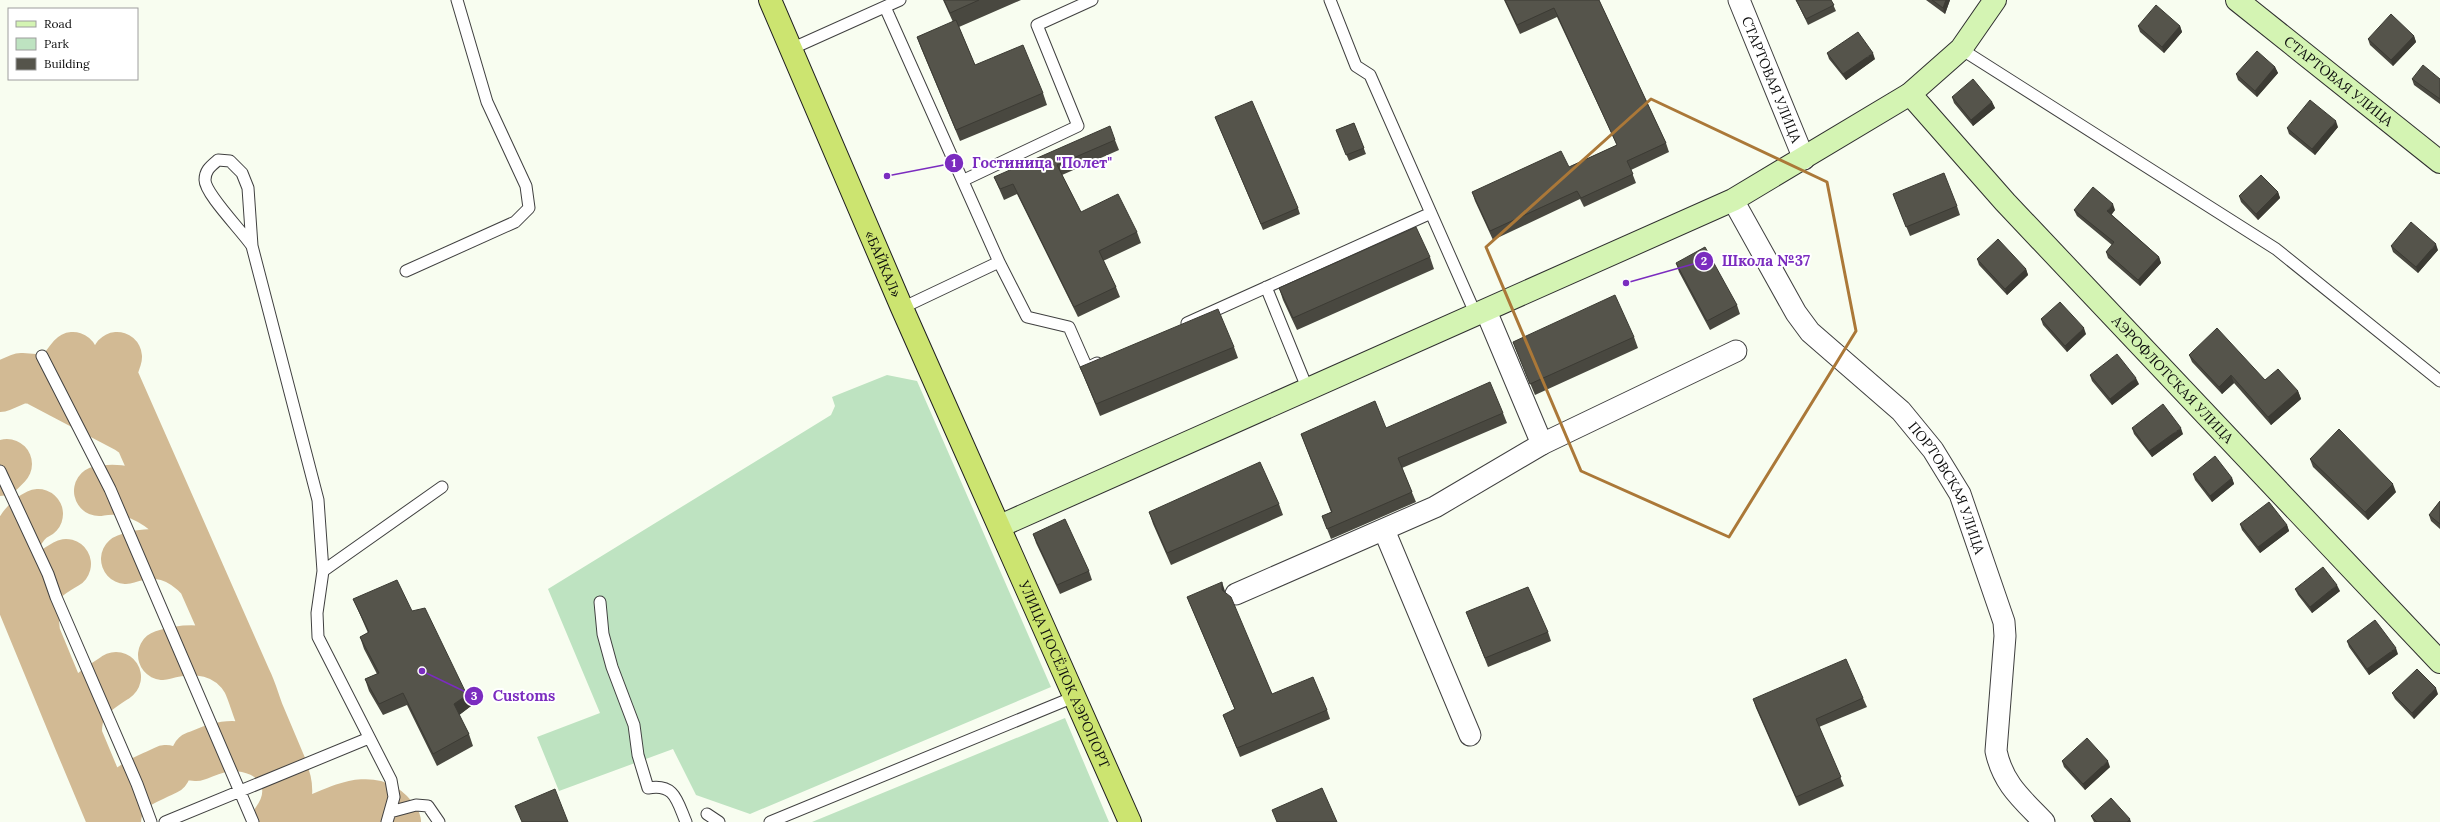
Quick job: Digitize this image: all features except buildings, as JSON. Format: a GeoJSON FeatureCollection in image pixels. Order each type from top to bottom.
{"type":"FeatureCollection","features":[{"type":"Feature","properties":{"kind":"highway","name":"«БАЙКАЛ»"},"geometry":{"type":"LineString","coordinates":[[770,0],[902,308],[1000,526]]}},
{"type":"Feature","properties":{"kind":"highway","name":"УЛИЦА ПОСЁЛОК АЭРОПОРТ"},"geometry":{"type":"LineString","coordinates":[[1000,526],[1130,822]]}},
{"type":"Feature","properties":{"kind":"main road"},"geometry":{"type":"LineString","coordinates":[[1000,526],[1733,200],[1804,159],[1910,94],[1961,49],[1995,0]]}},
{"type":"Feature","properties":{"kind":"main road","name":"СТАРТОВАЯ УЛИЦА"},"geometry":{"type":"LineString","coordinates":[[2237,0],[2440,162]]}},
{"type":"Feature","properties":{"kind":"main road","name":"АЭРОФЛОТСКАЯ УЛИЦА"},"geometry":{"type":"LineString","coordinates":[[1910,94],[2005,202],[2440,662]]}},
{"type":"Feature","properties":{"kind":"street","name":"СТАРТОВАЯ УЛИЦА"},"geometry":{"type":"LineString","coordinates":[[1739,0],[1804,159]]}},
{"type":"Feature","properties":{"kind":"street","name":"ПОРТОВСКАЯ УЛИЦА"},"geometry":{"type":"LineString","coordinates":[[1733,200],[1796,313],[1810,332],[1900,411],[1934,450],[1960,494],[2004,622],[2005,636],[1996,751],[2000,769],[2008,783],[2044,822]]}},
{"type":"Feature","properties":{"kind":"street"},"geometry":{"type":"LineString","coordinates":[[1481,313],[1542,444]]}},
{"type":"Feature","properties":{"kind":"street"},"geometry":{"type":"LineString","coordinates":[[1236,594],[1435,507],[1542,444],[1736,351]]}},
{"type":"Feature","properties":{"kind":"street"},"geometry":{"type":"LineString","coordinates":[[1384,530],[1470,735]]}},
{"type":"Feature","properties":{"kind":"lane"},"geometry":{"type":"LineString","coordinates":[[406,271],[515,222],[529,208],[526,186],[487,102],[457,0]]}},
{"type":"Feature","properties":{"kind":"lane"},"geometry":{"type":"LineString","coordinates":[[791,49],[900,0]]}},
{"type":"Feature","properties":{"kind":"lane"},"geometry":{"type":"LineString","coordinates":[[964,180],[1078,126],[1037,25],[1092,0]]}},
{"type":"Feature","properties":{"kind":"lane"},"geometry":{"type":"LineString","coordinates":[[1330,0],[1356,66],[1370,75],[1431,213],[1481,313]]}},
{"type":"Feature","properties":{"kind":"lane"},"geometry":{"type":"LineString","coordinates":[[885,7],[964,180],[999,262],[1027,317],[1068,327],[1087,368],[1108,358]]}},
{"type":"Feature","properties":{"kind":"lane"},"geometry":{"type":"LineString","coordinates":[[1961,49],[2276,249],[2440,381]]}},
{"type":"Feature","properties":{"kind":"lane"},"geometry":{"type":"LineString","coordinates":[[252,246],[236,224],[210,196],[205,181],[208,169],[218,160],[230,161],[242,173],[248,188],[252,246],[318,500],[323,571],[317,613],[318,637],[390,780],[394,797],[388,817]]}},
{"type":"Feature","properties":{"kind":"lane"},"geometry":{"type":"LineString","coordinates":[[1180,326],[1431,213]]}},
{"type":"Feature","properties":{"kind":"lane"},"geometry":{"type":"LineString","coordinates":[[902,308],[999,262]]}},
{"type":"Feature","properties":{"kind":"lane"},"geometry":{"type":"LineString","coordinates":[[1266,287],[1308,390]]}},
{"type":"Feature","properties":{"kind":"lane"},"geometry":{"type":"LineString","coordinates":[[42,356],[110,489],[253,822]]}},
{"type":"Feature","properties":{"kind":"lane"},"geometry":{"type":"LineString","coordinates":[[0,471],[48,574],[56,597],[137,784],[151,822]]}},
{"type":"Feature","properties":{"kind":"lane"},"geometry":{"type":"LineString","coordinates":[[323,571],[442,487]]}},
{"type":"Feature","properties":{"kind":"lane"},"geometry":{"type":"LineString","coordinates":[[600,602],[603,634],[612,666],[634,725],[638,755],[648,788],[659,786],[667,788],[677,801],[686,822]]}},
{"type":"Feature","properties":{"kind":"lane"},"geometry":{"type":"LineString","coordinates":[[770,822],[1074,697]]}},
{"type":"Feature","properties":{"kind":"lane"},"geometry":{"type":"LineString","coordinates":[[165,822],[369,738]]}},
{"type":"Feature","properties":{"kind":"lane"},"geometry":{"type":"LineString","coordinates":[[388,817],[416,805],[428,806],[439,822]]}},
{"type":"Feature","properties":{"kind":"lane"},"geometry":{"type":"LineString","coordinates":[[707,814],[719,822]]}},
{"type":"Feature","properties":{"kind":"highlighted area"},"geometry":{"type":"Polygon","coordinates":[[[1651,99],[1827,182],[1856,331],[1729,537],[1581,471],[1486,247],[1651,99]]]}},
{"type":"Feature","properties":{"kind":"green space"},"geometry":{"type":"Polygon","coordinates":[[[887,375],[917,381],[1051,687],[750,814],[696,795],[673,749],[559,791],[537,737],[600,713],[548,589],[831,415],[835,406],[832,397],[887,375]]]}},
{"type":"Feature","properties":{"kind":"green space"},"geometry":{"type":"Polygon","coordinates":[[[1065,718],[1109,822],[812,822],[1065,718]]]}},
{"type":"Feature","properties":{"kind":"taxiway"},"geometry":{"type":"LineString","coordinates":[[73,357],[61,375],[61,380],[65,389],[76,401]]}},
{"type":"Feature","properties":{"kind":"taxiway"},"geometry":{"type":"LineString","coordinates":[[117,357],[113,369],[113,377],[139,436]]}},
{"type":"Feature","properties":{"kind":"taxiway"},"geometry":{"type":"LineString","coordinates":[[0,387],[21,378],[34,379],[129,429],[139,436],[247,681]]}},
{"type":"Feature","properties":{"kind":"taxiway"},"geometry":{"type":"LineString","coordinates":[[0,471],[7,464]]}},
{"type":"Feature","properties":{"kind":"taxiway"},"geometry":{"type":"LineString","coordinates":[[99,491],[120,490],[131,492],[160,506],[176,520]]}},
{"type":"Feature","properties":{"kind":"taxiway"},"geometry":{"type":"LineString","coordinates":[[7,566],[14,543],[21,529],[31,518],[38,514]]}},
{"type":"Feature","properties":{"kind":"taxiway"},"geometry":{"type":"LineString","coordinates":[[0,549],[77,736]]}},
{"type":"Feature","properties":{"kind":"taxiway"},"geometry":{"type":"LineString","coordinates":[[126,559],[148,554],[167,556],[185,564],[202,579]]}},
{"type":"Feature","properties":{"kind":"taxiway"},"geometry":{"type":"LineString","coordinates":[[35,632],[33,607],[34,598],[39,584],[54,571],[66,564]]}},
{"type":"Feature","properties":{"kind":"taxiway"},"geometry":{"type":"LineString","coordinates":[[163,655],[187,650],[199,651],[210,653],[231,662],[240,671],[249,685],[283,770]]}},
{"type":"Feature","properties":{"kind":"taxiway"},"geometry":{"type":"LineString","coordinates":[[113,822],[77,736],[77,724],[79,715],[86,700],[116,677]]}},
{"type":"Feature","properties":{"kind":"taxiway"},"geometry":{"type":"LineString","coordinates":[[196,756],[218,748],[232,746],[248,748],[261,752],[273,760],[281,769],[286,781],[287,794],[284,808],[276,822]]}},
{"type":"Feature","properties":{"kind":"taxiway"},"geometry":{"type":"LineString","coordinates":[[116,822],[118,810],[125,794],[138,783],[166,770]]}},
{"type":"Feature","properties":{"kind":"taxiway"},"geometry":{"type":"LineString","coordinates":[[310,822],[344,808],[367,804],[377,806],[387,812],[396,822]]}},
{"type":"Feature","properties":{"kind":"place","name":"Гостиница \"Полет\""},"geometry":{"type":"Point","coordinates":[887,176]}},
{"type":"Feature","properties":{"kind":"place","name":"Школа №37"},"geometry":{"type":"Point","coordinates":[1626,283]}},
{"type":"Feature","properties":{"kind":"place","name":"Customs"},"geometry":{"type":"Point","coordinates":[422,671]}}]}
